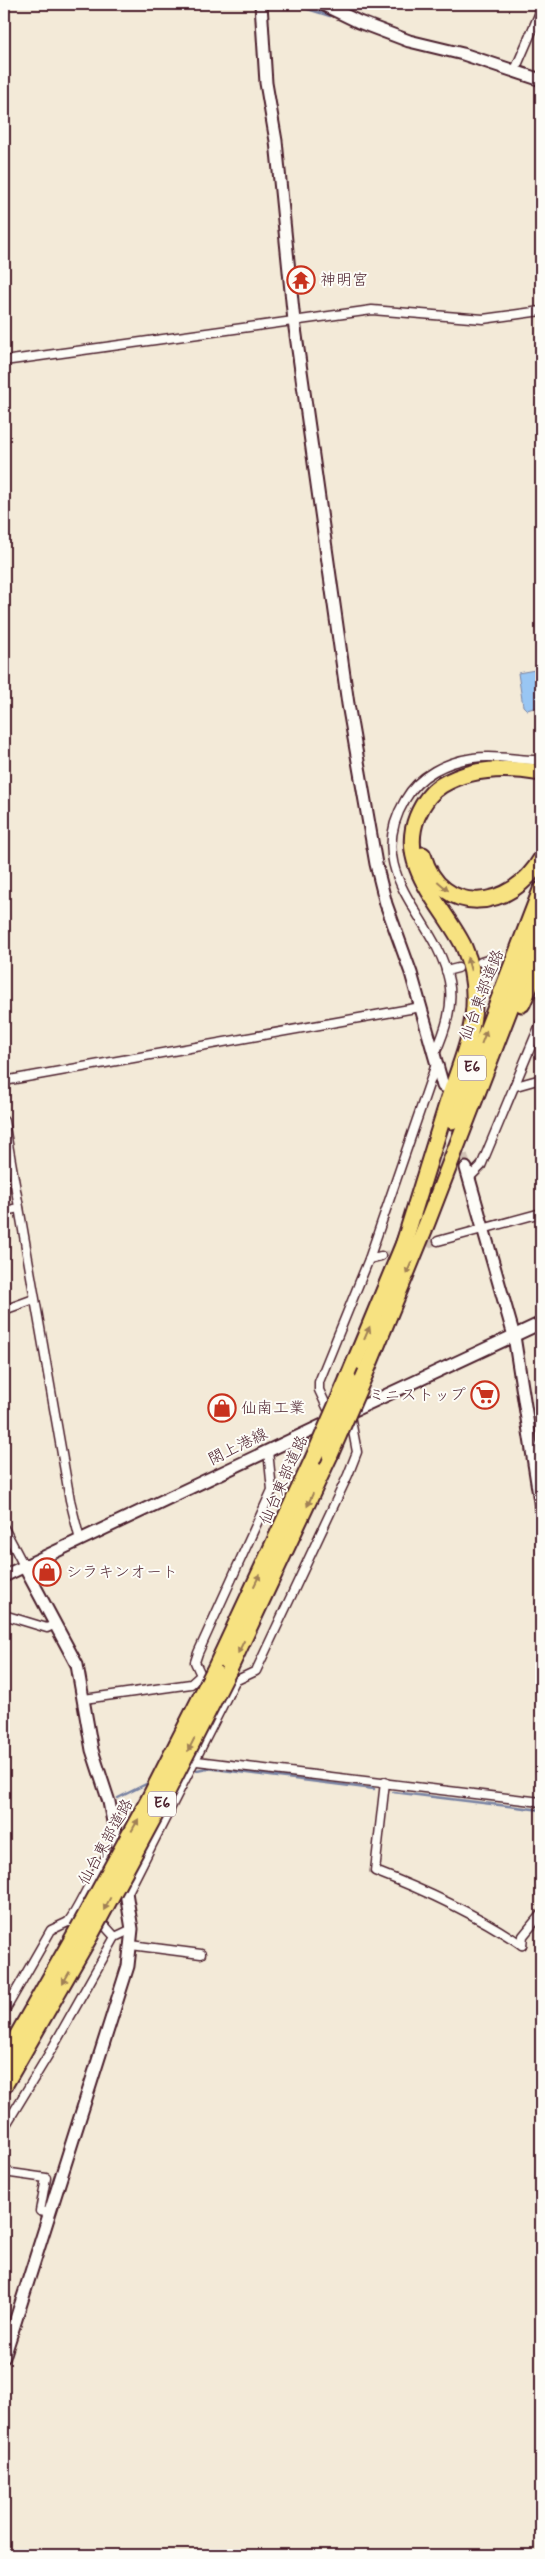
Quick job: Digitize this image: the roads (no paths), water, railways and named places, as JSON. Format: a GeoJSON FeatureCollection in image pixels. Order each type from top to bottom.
{"type":"FeatureCollection","features":[{"type":"Feature","properties":{"kind":"highway"},"geometry":{"type":"LineString","coordinates":[[403,1246],[468,1042],[474,1006],[472,974],[466,953],[417,867],[412,844],[415,823],[430,795],[458,776],[495,769],[541,773]]}},
{"type":"Feature","properties":{"kind":"highway"},"geometry":{"type":"LineString","coordinates":[[541,782],[492,778],[455,787],[436,801],[430,810],[425,821],[421,842],[425,862],[434,878],[449,892],[470,899],[493,899],[514,890],[530,876],[541,859]]}},
{"type":"Feature","properties":{"kind":"highway","name":"仙台東部道路"},"geometry":{"type":"LineString","coordinates":[[4,2059],[79,1929],[149,1799],[207,1673],[312,1461],[403,1246],[541,890]]}},
{"type":"Feature","properties":{"kind":"highway","name":"仙台東部道路"},"geometry":{"type":"LineString","coordinates":[[4,2086],[79,1929],[162,1802],[232,1676],[366,1372],[427,1223],[541,928]]}},
{"type":"Feature","properties":{"kind":"highway"},"geometry":{"type":"LineString","coordinates":[[427,1223],[541,962]]}},
{"type":"Feature","properties":{"kind":"street"},"geometry":{"type":"LineString","coordinates":[[261,4],[266,83],[276,141],[294,321],[334,611],[376,864],[386,904],[421,1007],[443,1086]]}},
{"type":"Feature","properties":{"kind":"street"},"geometry":{"type":"LineString","coordinates":[[322,4],[359,22],[409,41],[463,54],[541,80]]}},
{"type":"Feature","properties":{"kind":"street"},"geometry":{"type":"LineString","coordinates":[[515,70],[541,10]]}},
{"type":"Feature","properties":{"kind":"street"},"geometry":{"type":"LineString","coordinates":[[4,361],[372,310],[483,319],[541,311]]}},
{"type":"Feature","properties":{"kind":"street"},"geometry":{"type":"LineString","coordinates":[[333,1420],[319,1390],[319,1382],[369,1259],[448,1018],[449,983],[446,971],[433,940],[399,883],[392,854],[392,836],[400,807],[417,784],[436,769],[448,764],[490,757],[541,760]]}},
{"type":"Feature","properties":{"kind":"street"},"geometry":{"type":"LineString","coordinates":[[481,962],[497,957]]}},
{"type":"Feature","properties":{"kind":"street"},"geometry":{"type":"LineString","coordinates":[[446,971],[458,968]]}},
{"type":"Feature","properties":{"kind":"street"},"geometry":{"type":"LineString","coordinates":[[4,1081],[421,1007]]}},
{"type":"Feature","properties":{"kind":"street"},"geometry":{"type":"LineString","coordinates":[[541,1022],[516,1086],[481,1166],[468,1173],[514,1336],[541,1508]]}},
{"type":"Feature","properties":{"kind":"street"},"geometry":{"type":"LineString","coordinates":[[516,1086],[541,1079]]}},
{"type":"Feature","properties":{"kind":"street"},"geometry":{"type":"LineString","coordinates":[[4,1122],[70,1500],[80,1540]]}},
{"type":"Feature","properties":{"kind":"street"},"geometry":{"type":"LineString","coordinates":[[4,1211],[19,1208]]}},
{"type":"Feature","properties":{"kind":"street"},"geometry":{"type":"LineString","coordinates":[[438,1241],[541,1213]]}},
{"type":"Feature","properties":{"kind":"street"},"geometry":{"type":"LineString","coordinates":[[369,1259],[381,1256]]}},
{"type":"Feature","properties":{"kind":"street"},"geometry":{"type":"LineString","coordinates":[[4,1310],[34,1298]]}},
{"type":"Feature","properties":{"kind":"street","name":"閖上港線"},"geometry":{"type":"LineString","coordinates":[[4,1576],[541,1323]]}},
{"type":"Feature","properties":{"kind":"street"},"geometry":{"type":"LineString","coordinates":[[268,1451],[272,1490],[195,1662],[207,1673],[232,1676],[256,1671],[348,1475],[356,1452],[350,1413]]}},
{"type":"Feature","properties":{"kind":"street"},"geometry":{"type":"LineString","coordinates":[[4,1528],[53,1625],[77,1665],[92,1750],[109,1802],[132,1929],[126,1975],[4,2357]]}},
{"type":"Feature","properties":{"kind":"street"},"geometry":{"type":"LineString","coordinates":[[4,1615],[47,1628],[53,1625]]}},
{"type":"Feature","properties":{"kind":"street"},"geometry":{"type":"LineString","coordinates":[[84,1699],[191,1684],[207,1673]]}},
{"type":"Feature","properties":{"kind":"street"},"geometry":{"type":"LineString","coordinates":[[126,1896],[197,1761],[232,1676]]}},
{"type":"Feature","properties":{"kind":"street"},"geometry":{"type":"LineString","coordinates":[[197,1761],[541,1802]]}},
{"type":"Feature","properties":{"kind":"street"},"geometry":{"type":"LineString","coordinates":[[385,1782],[375,1871],[437,1896],[499,1930],[522,1945],[523,1936],[541,1914]]}},
{"type":"Feature","properties":{"kind":"street"},"geometry":{"type":"LineString","coordinates":[[79,1929],[77,1911],[104,1861],[112,1851],[118,1849]]}},
{"type":"Feature","properties":{"kind":"street"},"geometry":{"type":"LineString","coordinates":[[79,1929],[76,1921],[106,1927],[115,1938]]}},
{"type":"Feature","properties":{"kind":"street"},"geometry":{"type":"LineString","coordinates":[[4,2012],[51,1930],[79,1929]]}},
{"type":"Feature","properties":{"kind":"street"},"geometry":{"type":"LineString","coordinates":[[4,2126],[53,2047],[115,1938],[132,1929]]}},
{"type":"Feature","properties":{"kind":"street"},"geometry":{"type":"LineString","coordinates":[[131,1945],[201,1954]]}},
{"type":"Feature","properties":{"kind":"street"},"geometry":{"type":"LineString","coordinates":[[4,2172],[46,2178],[40,2212],[50,2213]]}},
{"type":"Feature","properties":{"kind":"water"},"geometry":{"type":"Polygon","coordinates":[[[541,669],[541,706],[527,710],[523,706],[518,673],[541,669]]]}},
{"type":"Feature","properties":{"kind":"waterway"},"geometry":{"type":"LineString","coordinates":[[292,4],[330,16]]}},
{"type":"Feature","properties":{"kind":"waterway"},"geometry":{"type":"LineString","coordinates":[[197,1770],[207,1768],[374,1789]]}},
{"type":"Feature","properties":{"kind":"waterway"},"geometry":{"type":"LineString","coordinates":[[118,1798],[148,1783]]}},
{"type":"Feature","properties":{"kind":"waterway"},"geometry":{"type":"LineString","coordinates":[[393,1792],[541,1810]]}},
{"type":"Feature","properties":{"kind":"tunnel"},"geometry":{"type":"LineString","coordinates":[[497,957],[517,952]]}},
{"type":"Feature","properties":{"kind":"tunnel"},"geometry":{"type":"LineString","coordinates":[[458,1139],[466,1168]]}},
{"type":"Feature","properties":{"kind":"tunnel"},"geometry":{"type":"LineString","coordinates":[[416,1247],[438,1241]]}},
{"type":"Feature","properties":{"kind":"tunnel"},"geometry":{"type":"LineString","coordinates":[[381,1256],[401,1251]]}},
{"type":"Feature","properties":{"kind":"place","name":"神明宮"},"geometry":{"type":"Point","coordinates":[301,280]}},
{"type":"Feature","properties":{"kind":"place","name":"ミニストップ"},"geometry":{"type":"Point","coordinates":[485,1395]}},
{"type":"Feature","properties":{"kind":"place","name":"仙南工業"},"geometry":{"type":"Point","coordinates":[222,1408]}},
{"type":"Feature","properties":{"kind":"place","name":"シラキンオート"},"geometry":{"type":"Point","coordinates":[47,1572]}}]}
